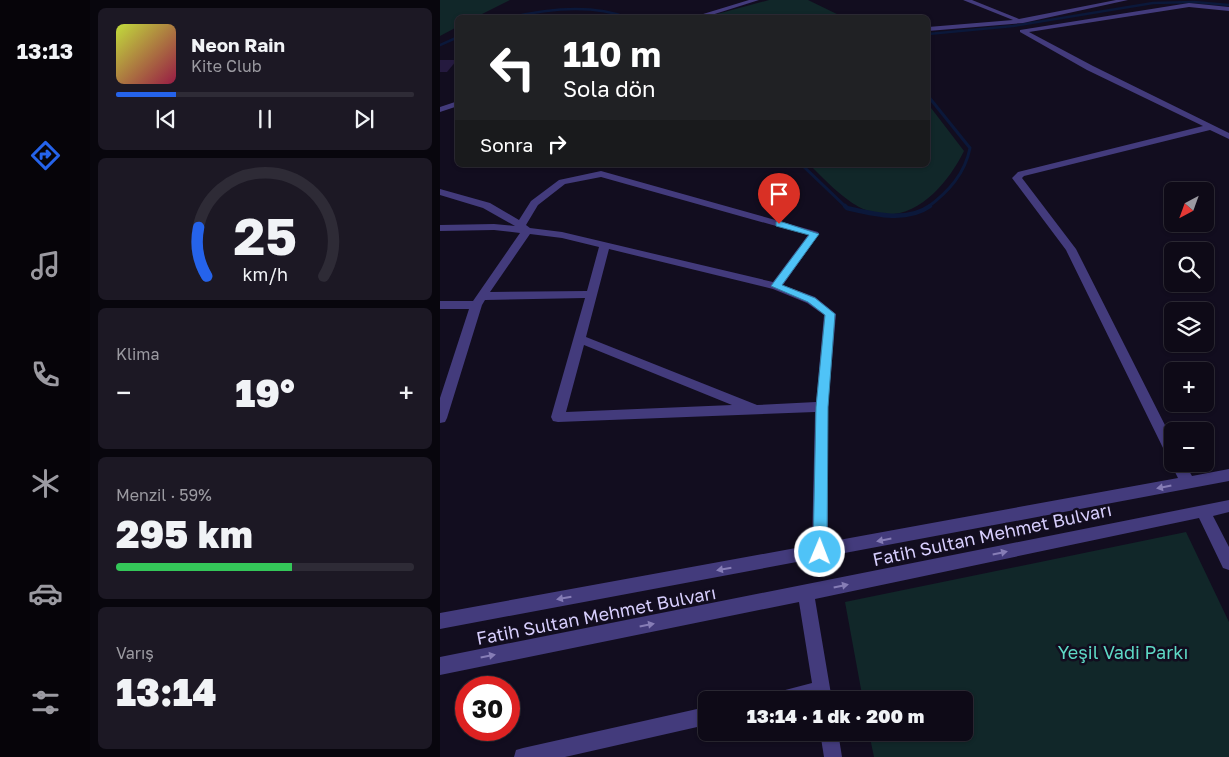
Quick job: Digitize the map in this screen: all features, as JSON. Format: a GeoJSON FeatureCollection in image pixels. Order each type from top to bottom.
{"type":"FeatureCollection","features":[{"type":"Feature","properties":{"kind":"street"},"geometry":{"type":"LineString","coordinates":[[704,15],[756,0]]}},
{"type":"Feature","properties":{"kind":"street"},"geometry":{"type":"LineString","coordinates":[[966,0],[1023,21]]}},
{"type":"Feature","properties":{"kind":"street"},"geometry":{"type":"LineString","coordinates":[[930,29],[1023,21],[1125,0]]}},
{"type":"Feature","properties":{"kind":"street"},"geometry":{"type":"LineString","coordinates":[[1229,9],[1189,5],[1022,30],[1090,68],[1229,136]]}},
{"type":"Feature","properties":{"kind":"street"},"geometry":{"type":"LineString","coordinates":[[440,110],[455,104]]}},
{"type":"Feature","properties":{"kind":"street"},"geometry":{"type":"LineString","coordinates":[[1164,436],[1071,249],[1017,178],[1021,174],[1211,127]]}},
{"type":"Feature","properties":{"kind":"street"},"geometry":{"type":"LineString","coordinates":[[440,418],[479,300],[522,229],[534,203],[562,182],[601,174],[814,234],[776,286]]}},
{"type":"Feature","properties":{"kind":"street"},"geometry":{"type":"LineString","coordinates":[[440,192],[482,202],[512,218],[522,229]]}},
{"type":"Feature","properties":{"kind":"street"},"geometry":{"type":"LineString","coordinates":[[440,228],[494,227],[562,235],[776,286],[811,300],[830,314],[822,407],[820,552]]}},
{"type":"Feature","properties":{"kind":"street"},"geometry":{"type":"LineString","coordinates":[[605,245],[558,417],[822,407]]}},
{"type":"Feature","properties":{"kind":"street"},"geometry":{"type":"LineString","coordinates":[[440,305],[479,300],[592,294]]}},
{"type":"Feature","properties":{"kind":"street"},"geometry":{"type":"LineString","coordinates":[[580,339],[756,410]]}},
{"type":"Feature","properties":{"kind":"street"},"geometry":{"type":"LineString","coordinates":[[1182,472],[1188,483]]}},
{"type":"Feature","properties":{"kind":"street","name":"Fatih Sultan Mehmet Bulvarı"},"geometry":{"type":"LineString","coordinates":[[440,621],[1229,475]]}},
{"type":"Feature","properties":{"kind":"street","name":"Fatih Sultan Mehmet Bulvarı"},"geometry":{"type":"LineString","coordinates":[[440,666],[1229,506]]}},
{"type":"Feature","properties":{"kind":"street"},"geometry":{"type":"LineString","coordinates":[[1203,511],[1229,563]]}},
{"type":"Feature","properties":{"kind":"street"},"geometry":{"type":"LineString","coordinates":[[806,593],[821,691]]}},
{"type":"Feature","properties":{"kind":"street"},"geometry":{"type":"LineString","coordinates":[[523,757],[698,718]]}},
{"type":"Feature","properties":{"kind":"street"},"geometry":{"type":"LineString","coordinates":[[830,741],[833,757]]}},
{"type":"Feature","properties":{"kind":"green space"},"geometry":{"type":"Polygon","coordinates":[[[440,0],[510,0],[480,15],[455,15],[455,28],[440,36],[440,0]]]}},
{"type":"Feature","properties":{"kind":"green space"},"geometry":{"type":"Polygon","coordinates":[[[769,0],[808,0],[839,15],[713,15],[769,0]]]}},
{"type":"Feature","properties":{"kind":"green space"},"geometry":{"type":"Polygon","coordinates":[[[930,107],[964,151],[956,165],[935,192],[922,203],[908,210],[893,214],[877,213],[859,207],[827,182],[812,167],[930,167],[930,107]]]}},
{"type":"Feature","properties":{"kind":"green space","name":"Yeşil Vadi Parkı"},"geometry":{"type":"Polygon","coordinates":[[[1186,532],[1229,622],[1229,757],[874,757],[871,741],[973,741],[973,691],[861,691],[845,602],[1186,532]]]}},
{"type":"Feature","properties":{"kind":"building"},"geometry":{"type":"Polygon","coordinates":[[[440,60],[455,60],[447,72],[440,72],[440,60]]]}},
{"type":"Feature","properties":{"kind":"waterway"},"geometry":{"type":"LineString","coordinates":[[930,34],[1013,26],[1153,3],[1194,2],[1229,5]]}},
{"type":"Feature","properties":{"kind":"waterway"},"geometry":{"type":"LineString","coordinates":[[523,15],[568,9],[599,10],[620,15]]}},
{"type":"Feature","properties":{"kind":"waterway"},"geometry":{"type":"LineString","coordinates":[[440,45],[455,38]]}},
{"type":"Feature","properties":{"kind":"waterway"},"geometry":{"type":"LineString","coordinates":[[928,207],[955,182],[968,157],[970,148],[930,98]]}},
{"type":"Feature","properties":{"kind":"waterway"},"geometry":{"type":"LineString","coordinates":[[804,167],[846,207]]}},
{"type":"Feature","properties":{"kind":"waterway"},"geometry":{"type":"LineString","coordinates":[[846,207],[868,213],[900,216],[921,211],[930,206]]}},
{"type":"Feature","properties":{"kind":"route"},"geometry":{"type":"LineString","coordinates":[[779,224],[814,234],[776,286],[811,300],[830,314],[822,407],[820,552]]}}]}
